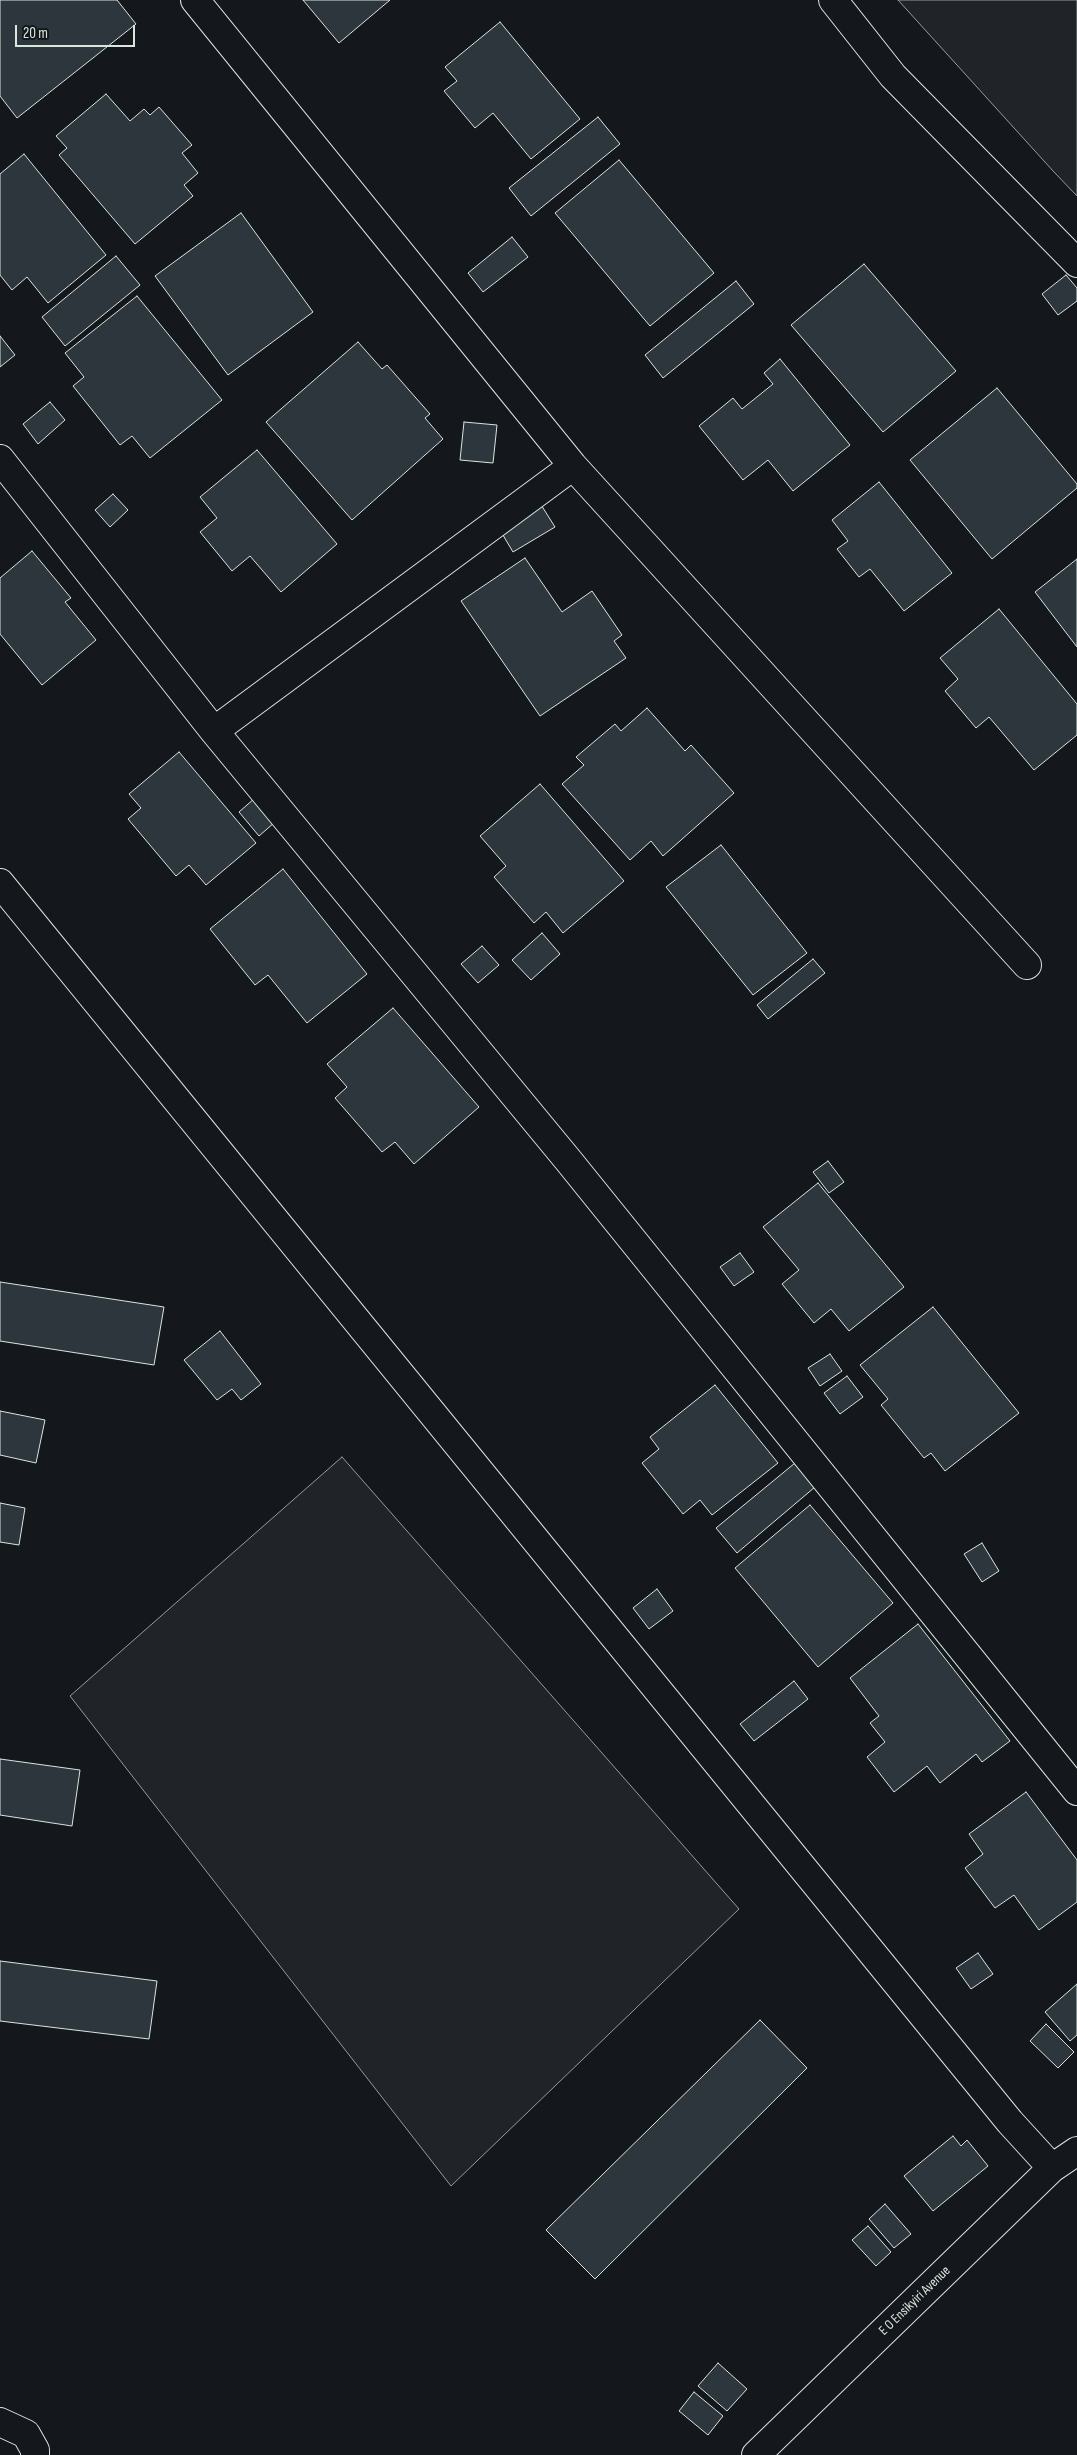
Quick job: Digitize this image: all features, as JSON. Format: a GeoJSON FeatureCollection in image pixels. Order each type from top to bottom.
{"type":"FeatureCollection","features":[{"type":"Feature","properties":{"kind":"street"},"geometry":{"type":"LineString","coordinates":[[195,0],[573,466],[1027,965]]}},
{"type":"Feature","properties":{"kind":"street"},"geometry":{"type":"LineString","coordinates":[[833,0],[893,76],[1077,263]]}},
{"type":"Feature","properties":{"kind":"street"},"geometry":{"type":"LineString","coordinates":[[0,459],[214,731],[562,1152],[1077,1791]]}},
{"type":"Feature","properties":{"kind":"street"},"geometry":{"type":"LineString","coordinates":[[214,731],[573,466]]}},
{"type":"Feature","properties":{"kind":"street"},"geometry":{"type":"LineString","coordinates":[[0,883],[1004,2114],[1052,2168]]}},
{"type":"Feature","properties":{"kind":"street","name":"E O Ensikyiri Avenue"},"geometry":{"type":"LineString","coordinates":[[756,2455],[1052,2168],[1077,2151]]}},
{"type":"Feature","properties":{"kind":"street"},"geometry":{"type":"LineString","coordinates":[[0,2422],[26,2434],[35,2450],[35,2455]]}},
{"type":"Feature","properties":{"kind":"shaded area"},"geometry":{"type":"Polygon","coordinates":[[[898,0],[1077,0],[1077,196],[1054,172],[898,0]]]}},
{"type":"Feature","properties":{"kind":"shaded area"},"geometry":{"type":"Polygon","coordinates":[[[342,1457],[739,1909],[451,2186],[70,1696],[342,1457]]]}},
{"type":"Feature","properties":{"kind":"building"},"geometry":{"type":"Polygon","coordinates":[[[0,0],[117,0],[136,24],[17,118],[0,96],[0,0]]]}},
{"type":"Feature","properties":{"kind":"building"},"geometry":{"type":"Polygon","coordinates":[[[303,0],[390,0],[339,43],[303,0]]]}},
{"type":"Feature","properties":{"kind":"building"},"geometry":{"type":"Polygon","coordinates":[[[500,22],[580,119],[531,159],[493,113],[475,128],[444,91],[457,81],[445,67],[500,22]]]}},
{"type":"Feature","properties":{"kind":"building"},"geometry":{"type":"Polygon","coordinates":[[[106,94],[130,121],[144,109],[150,115],[159,107],[192,145],[182,153],[198,173],[184,185],[193,196],[135,244],[59,155],[67,148],[56,136],[106,94]]]}},
{"type":"Feature","properties":{"kind":"building"},"geometry":{"type":"Polygon","coordinates":[[[598,117],[620,144],[531,216],[509,188],[598,117]]]}},
{"type":"Feature","properties":{"kind":"building"},"geometry":{"type":"Polygon","coordinates":[[[24,154],[106,255],[48,303],[27,277],[12,290],[0,275],[0,174],[24,154]]]}},
{"type":"Feature","properties":{"kind":"building"},"geometry":{"type":"Polygon","coordinates":[[[619,160],[714,273],[650,326],[555,213],[619,160]]]}},
{"type":"Feature","properties":{"kind":"building"},"geometry":{"type":"Polygon","coordinates":[[[241,213],[313,312],[228,375],[155,276],[241,213]]]}},
{"type":"Feature","properties":{"kind":"building"},"geometry":{"type":"Polygon","coordinates":[[[512,237],[528,257],[483,292],[468,273],[512,237]]]}},
{"type":"Feature","properties":{"kind":"building"},"geometry":{"type":"Polygon","coordinates":[[[116,256],[140,285],[65,346],[42,317],[116,256]]]}},
{"type":"Feature","properties":{"kind":"building"},"geometry":{"type":"Polygon","coordinates":[[[864,264],[956,371],[883,432],[791,325],[864,264]]]}},
{"type":"Feature","properties":{"kind":"building"},"geometry":{"type":"Polygon","coordinates":[[[1066,275],[1077,288],[1077,301],[1058,315],[1042,294],[1066,275]]]}},
{"type":"Feature","properties":{"kind":"building"},"geometry":{"type":"Polygon","coordinates":[[[736,281],[754,304],[663,378],[645,355],[736,281]]]}},
{"type":"Feature","properties":{"kind":"building"},"geometry":{"type":"Polygon","coordinates":[[[137,296],[222,400],[150,458],[132,436],[120,445],[73,386],[84,377],[65,353],[137,296]]]}},
{"type":"Feature","properties":{"kind":"building"},"geometry":{"type":"Polygon","coordinates":[[[0,336],[15,355],[0,367],[0,336]]]}},
{"type":"Feature","properties":{"kind":"building"},"geometry":{"type":"Polygon","coordinates":[[[358,342],[382,369],[387,365],[430,414],[425,418],[443,439],[352,520],[266,422],[358,342]]]}},
{"type":"Feature","properties":{"kind":"building"},"geometry":{"type":"Polygon","coordinates":[[[780,359],[850,445],[793,491],[768,460],[743,480],[699,426],[733,398],[742,409],[773,384],[764,373],[780,359]]]}},
{"type":"Feature","properties":{"kind":"building"},"geometry":{"type":"Polygon","coordinates":[[[997,388],[1077,484],[1077,488],[992,559],[910,460],[997,388]]]}},
{"type":"Feature","properties":{"kind":"building"},"geometry":{"type":"Polygon","coordinates":[[[50,402],[65,420],[38,444],[23,424],[50,402]]]}},
{"type":"Feature","properties":{"kind":"building"},"geometry":{"type":"Polygon","coordinates":[[[464,422],[497,425],[493,463],[460,460],[464,422]]]}},
{"type":"Feature","properties":{"kind":"building"},"geometry":{"type":"Polygon","coordinates":[[[257,450],[337,544],[281,592],[250,556],[232,571],[200,532],[217,518],[200,497],[257,450]]]}},
{"type":"Feature","properties":{"kind":"building"},"geometry":{"type":"Polygon","coordinates":[[[879,482],[952,573],[904,611],[870,569],[859,577],[837,549],[848,541],[832,520],[879,482]]]}},
{"type":"Feature","properties":{"kind":"building"},"geometry":{"type":"Polygon","coordinates":[[[113,494],[128,510],[110,527],[95,510],[113,494]]]}},
{"type":"Feature","properties":{"kind":"building"},"geometry":{"type":"Polygon","coordinates":[[[538,500],[555,527],[513,552],[497,525],[538,500]]]}},
{"type":"Feature","properties":{"kind":"building"},"geometry":{"type":"Polygon","coordinates":[[[32,551],[71,598],[65,602],[96,640],[42,685],[0,634],[0,578],[32,551]]]}},
{"type":"Feature","properties":{"kind":"building"},"geometry":{"type":"Polygon","coordinates":[[[525,558],[562,612],[592,591],[622,635],[614,641],[626,658],[540,716],[461,601],[525,558]]]}},
{"type":"Feature","properties":{"kind":"building"},"geometry":{"type":"Polygon","coordinates":[[[1077,559],[1077,647],[1035,592],[1077,559]]]}},
{"type":"Feature","properties":{"kind":"building"},"geometry":{"type":"Polygon","coordinates":[[[999,609],[1077,704],[1077,735],[1034,770],[989,717],[976,728],[945,691],[958,679],[940,658],[999,609]]]}},
{"type":"Feature","properties":{"kind":"building"},"geometry":{"type":"Polygon","coordinates":[[[647,708],[685,751],[691,745],[734,793],[663,856],[651,841],[630,860],[562,784],[584,765],[576,757],[615,724],[621,731],[647,708]]]}},
{"type":"Feature","properties":{"kind":"building"},"geometry":{"type":"Polygon","coordinates":[[[179,752],[256,843],[206,885],[189,865],[176,876],[128,819],[141,808],[129,794],[179,752]]]}},
{"type":"Feature","properties":{"kind":"building"},"geometry":{"type":"Polygon","coordinates":[[[540,784],[624,881],[563,933],[546,912],[534,923],[494,877],[506,866],[480,836],[540,784]]]}},
{"type":"Feature","properties":{"kind":"building"},"geometry":{"type":"Polygon","coordinates":[[[255,798],[275,822],[259,836],[239,812],[255,798]]]}},
{"type":"Feature","properties":{"kind":"building"},"geometry":{"type":"Polygon","coordinates":[[[721,845],[807,953],[753,995],[666,887],[721,845]]]}},
{"type":"Feature","properties":{"kind":"building"},"geometry":{"type":"Polygon","coordinates":[[[283,869],[367,974],[307,1023],[268,975],[255,985],[210,929],[283,869]]]}},
{"type":"Feature","properties":{"kind":"building"},"geometry":{"type":"Polygon","coordinates":[[[542,933],[560,954],[531,980],[512,960],[542,933]]]}},
{"type":"Feature","properties":{"kind":"building"},"geometry":{"type":"Polygon","coordinates":[[[482,946],[499,965],[478,983],[461,964],[482,946]]]}},
{"type":"Feature","properties":{"kind":"building"},"geometry":{"type":"Polygon","coordinates":[[[813,959],[825,973],[768,1019],[757,1005],[813,959]]]}},
{"type":"Feature","properties":{"kind":"building"},"geometry":{"type":"Polygon","coordinates":[[[393,1008],[479,1107],[414,1164],[395,1142],[382,1152],[335,1098],[347,1087],[327,1064],[393,1008]]]}},
{"type":"Feature","properties":{"kind":"building"},"geometry":{"type":"Polygon","coordinates":[[[828,1161],[844,1182],[829,1193],[813,1172],[828,1161]]]}},
{"type":"Feature","properties":{"kind":"building"},"geometry":{"type":"Polygon","coordinates":[[[818,1183],[904,1287],[849,1331],[831,1309],[814,1323],[782,1284],[799,1270],[763,1227],[818,1183]]]}},
{"type":"Feature","properties":{"kind":"building"},"geometry":{"type":"Polygon","coordinates":[[[740,1253],[754,1272],[734,1286],[720,1267],[740,1253]]]}},
{"type":"Feature","properties":{"kind":"building"},"geometry":{"type":"Polygon","coordinates":[[[0,1282],[164,1307],[154,1365],[0,1341],[0,1282]]]}},
{"type":"Feature","properties":{"kind":"building"},"geometry":{"type":"Polygon","coordinates":[[[933,1307],[1019,1413],[945,1471],[931,1453],[924,1458],[881,1405],[888,1399],[860,1365],[933,1307]]]}},
{"type":"Feature","properties":{"kind":"building"},"geometry":{"type":"Polygon","coordinates":[[[220,1331],[261,1384],[241,1400],[232,1389],[217,1400],[184,1360],[220,1331]]]}},
{"type":"Feature","properties":{"kind":"building"},"geometry":{"type":"Polygon","coordinates":[[[830,1354],[842,1371],[820,1386],[808,1368],[830,1354]]]}},
{"type":"Feature","properties":{"kind":"building"},"geometry":{"type":"Polygon","coordinates":[[[847,1376],[863,1397],[840,1414],[824,1393],[847,1376]]]}},
{"type":"Feature","properties":{"kind":"building"},"geometry":{"type":"Polygon","coordinates":[[[715,1385],[778,1463],[712,1515],[700,1500],[683,1514],[642,1463],[659,1449],[650,1437],[715,1385]]]}},
{"type":"Feature","properties":{"kind":"building"},"geometry":{"type":"Polygon","coordinates":[[[0,1411],[45,1420],[36,1463],[0,1455],[0,1411]]]}},
{"type":"Feature","properties":{"kind":"building"},"geometry":{"type":"Polygon","coordinates":[[[795,1463],[815,1487],[737,1553],[716,1528],[795,1463]]]}},
{"type":"Feature","properties":{"kind":"building"},"geometry":{"type":"Polygon","coordinates":[[[0,1503],[25,1508],[19,1545],[0,1542],[0,1503]]]}},
{"type":"Feature","properties":{"kind":"building"},"geometry":{"type":"Polygon","coordinates":[[[810,1505],[893,1603],[818,1667],[735,1568],[810,1505]]]}},
{"type":"Feature","properties":{"kind":"building"},"geometry":{"type":"Polygon","coordinates":[[[982,1543],[999,1571],[982,1582],[964,1554],[982,1543]]]}},
{"type":"Feature","properties":{"kind":"building"},"geometry":{"type":"Polygon","coordinates":[[[657,1589],[673,1611],[649,1629],[633,1608],[657,1589]]]}},
{"type":"Feature","properties":{"kind":"building"},"geometry":{"type":"Polygon","coordinates":[[[918,1624],[1010,1741],[982,1762],[976,1754],[940,1783],[927,1766],[894,1792],[867,1757],[885,1742],[870,1723],[879,1716],[850,1678],[918,1624]]]}},
{"type":"Feature","properties":{"kind":"building"},"geometry":{"type":"Polygon","coordinates":[[[794,1681],[808,1699],[754,1741],[740,1724],[794,1681]]]}},
{"type":"Feature","properties":{"kind":"building"},"geometry":{"type":"Polygon","coordinates":[[[0,1759],[80,1770],[72,1826],[0,1815],[0,1759]]]}},
{"type":"Feature","properties":{"kind":"building"},"geometry":{"type":"Polygon","coordinates":[[[1026,1792],[1077,1860],[1077,1902],[1039,1930],[1014,1895],[995,1908],[965,1868],[983,1854],[969,1834],[1026,1792]]]}},
{"type":"Feature","properties":{"kind":"building"},"geometry":{"type":"Polygon","coordinates":[[[978,1953],[993,1974],[971,1989],[956,1968],[978,1953]]]}},
{"type":"Feature","properties":{"kind":"building"},"geometry":{"type":"Polygon","coordinates":[[[0,1961],[157,1981],[149,2039],[0,2021],[0,1961]]]}},
{"type":"Feature","properties":{"kind":"building"},"geometry":{"type":"Polygon","coordinates":[[[1077,1984],[1077,2035],[1070,2041],[1045,2012],[1077,1984]]]}},
{"type":"Feature","properties":{"kind":"building"},"geometry":{"type":"Polygon","coordinates":[[[760,2020],[807,2068],[595,2279],[546,2230],[760,2020]]]}},
{"type":"Feature","properties":{"kind":"building"},"geometry":{"type":"Polygon","coordinates":[[[1046,2024],[1074,2052],[1058,2068],[1030,2041],[1046,2024]]]}},
{"type":"Feature","properties":{"kind":"building"},"geometry":{"type":"Polygon","coordinates":[[[953,2136],[961,2146],[967,2140],[988,2166],[933,2211],[904,2176],[953,2136]]]}},
{"type":"Feature","properties":{"kind":"building"},"geometry":{"type":"Polygon","coordinates":[[[885,2204],[911,2234],[894,2248],[869,2219],[885,2204]]]}},
{"type":"Feature","properties":{"kind":"building"},"geometry":{"type":"Polygon","coordinates":[[[868,2226],[891,2252],[876,2266],[852,2240],[868,2226]]]}},
{"type":"Feature","properties":{"kind":"building"},"geometry":{"type":"Polygon","coordinates":[[[718,2363],[747,2389],[727,2411],[698,2386],[718,2363]]]}},
{"type":"Feature","properties":{"kind":"building"},"geometry":{"type":"Polygon","coordinates":[[[694,2392],[723,2416],[708,2435],[679,2411],[694,2392]]]}}]}
